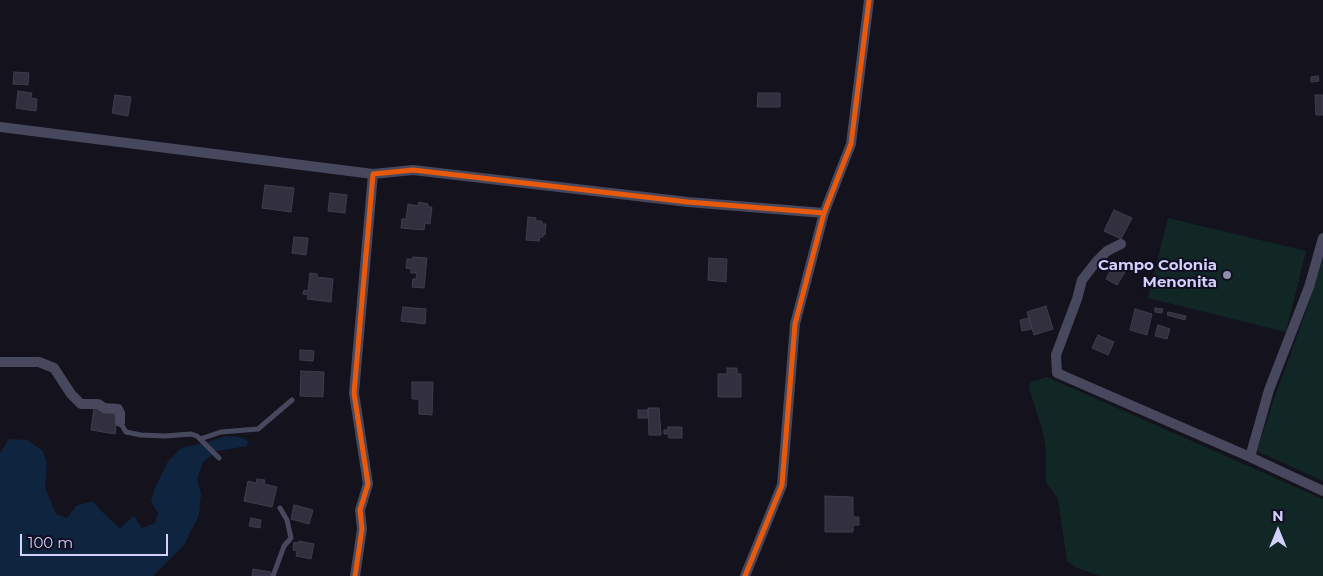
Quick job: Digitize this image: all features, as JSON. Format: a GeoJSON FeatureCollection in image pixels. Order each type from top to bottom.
{"type":"FeatureCollection","features":[{"type":"Feature","properties":{"kind":"street"},"geometry":{"type":"LineString","coordinates":[[745,576],[782,485],[795,324],[824,213],[851,144],[869,0]]}},
{"type":"Feature","properties":{"kind":"street"},"geometry":{"type":"LineString","coordinates":[[0,127],[372,174],[414,170],[688,202],[824,213]]}},
{"type":"Feature","properties":{"kind":"street"},"geometry":{"type":"LineString","coordinates":[[355,576],[362,529],[360,510],[368,484],[354,393],[372,174]]}},
{"type":"Feature","properties":{"kind":"street"},"geometry":{"type":"LineString","coordinates":[[1250,457],[1269,390],[1309,287],[1323,238]]}},
{"type":"Feature","properties":{"kind":"street"},"geometry":{"type":"LineString","coordinates":[[1121,244],[1107,251],[1082,280],[1056,355],[1057,373],[1323,491]]}},
{"type":"Feature","properties":{"kind":"street"},"geometry":{"type":"LineString","coordinates":[[0,362],[38,362],[54,368],[71,394],[81,404],[98,404],[104,408],[118,410],[120,422]]}},
{"type":"Feature","properties":{"kind":"lane"},"geometry":{"type":"LineString","coordinates":[[202,441],[221,432],[258,429],[292,400]]}},
{"type":"Feature","properties":{"kind":"lane"},"geometry":{"type":"LineString","coordinates":[[120,422],[126,432],[151,436],[190,434],[197,436],[219,458]]}},
{"type":"Feature","properties":{"kind":"lane"},"geometry":{"type":"LineString","coordinates":[[273,576],[284,546],[291,538],[286,520],[280,508]]}},
{"type":"Feature","properties":{"kind":"green space","name":"Campo Colonia Menonita"},"geometry":{"type":"Polygon","coordinates":[[[1168,218],[1306,251],[1286,332],[1148,298],[1168,218]]]}},
{"type":"Feature","properties":{"kind":"green space"},"geometry":{"type":"Polygon","coordinates":[[[1323,258],[1323,481],[1257,451],[1323,258]]]}},
{"type":"Feature","properties":{"kind":"green space"},"geometry":{"type":"Polygon","coordinates":[[[1047,377],[1323,499],[1323,576],[1100,576],[1075,567],[1067,561],[1058,499],[1046,482],[1046,451],[1043,432],[1029,388],[1031,382],[1047,377]]]}},
{"type":"Feature","properties":{"kind":"water"},"geometry":{"type":"Polygon","coordinates":[[[226,436],[239,437],[248,441],[247,446],[217,451],[203,462],[197,479],[201,493],[199,515],[184,545],[153,576],[0,576],[0,453],[9,439],[27,440],[43,451],[47,464],[45,488],[56,514],[67,518],[76,506],[92,501],[120,528],[134,516],[142,528],[155,523],[158,513],[151,501],[154,490],[168,461],[181,448],[226,436]]]}},
{"type":"Feature","properties":{"kind":"building"},"geometry":{"type":"Polygon","coordinates":[[[14,72],[29,73],[28,85],[13,84],[14,72]]]}},
{"type":"Feature","properties":{"kind":"building"},"geometry":{"type":"Polygon","coordinates":[[[1318,76],[1319,81],[1311,82],[1311,77],[1318,76]]]}},
{"type":"Feature","properties":{"kind":"building"},"geometry":{"type":"Polygon","coordinates":[[[18,91],[32,93],[31,98],[37,99],[36,111],[16,108],[18,91]]]}},
{"type":"Feature","properties":{"kind":"building"},"geometry":{"type":"Polygon","coordinates":[[[758,93],[780,93],[780,107],[757,107],[758,93]]]}},
{"type":"Feature","properties":{"kind":"building"},"geometry":{"type":"Polygon","coordinates":[[[115,95],[131,97],[128,116],[112,113],[115,95]]]}},
{"type":"Feature","properties":{"kind":"building"},"geometry":{"type":"Polygon","coordinates":[[[1315,95],[1323,95],[1323,115],[1316,115],[1315,95]]]}},
{"type":"Feature","properties":{"kind":"building"},"geometry":{"type":"Polygon","coordinates":[[[265,185],[294,188],[291,212],[262,208],[265,185]]]}},
{"type":"Feature","properties":{"kind":"building"},"geometry":{"type":"Polygon","coordinates":[[[330,193],[347,195],[345,213],[328,211],[330,193]]]}},
{"type":"Feature","properties":{"kind":"building"},"geometry":{"type":"Polygon","coordinates":[[[419,202],[432,207],[430,224],[425,223],[424,230],[401,228],[402,219],[406,219],[408,204],[418,206],[419,202]]]}},
{"type":"Feature","properties":{"kind":"building"},"geometry":{"type":"Polygon","coordinates":[[[1114,210],[1132,218],[1121,239],[1104,231],[1114,210]]]}},
{"type":"Feature","properties":{"kind":"building"},"geometry":{"type":"Polygon","coordinates":[[[528,217],[536,218],[536,221],[542,221],[542,224],[546,224],[545,235],[543,234],[543,237],[540,237],[539,241],[526,240],[528,217]]]}},
{"type":"Feature","properties":{"kind":"building"},"geometry":{"type":"Polygon","coordinates":[[[294,237],[308,238],[306,255],[292,253],[294,237]]]}},
{"type":"Feature","properties":{"kind":"building"},"geometry":{"type":"Polygon","coordinates":[[[413,257],[427,258],[424,288],[412,287],[413,279],[416,279],[417,273],[411,273],[411,269],[406,268],[407,259],[413,259],[413,257]]]}},
{"type":"Feature","properties":{"kind":"building"},"geometry":{"type":"Polygon","coordinates":[[[709,258],[727,259],[726,282],[708,280],[709,258]]]}},
{"type":"Feature","properties":{"kind":"building"},"geometry":{"type":"Polygon","coordinates":[[[1113,265],[1125,272],[1117,285],[1106,279],[1113,265]]]}},
{"type":"Feature","properties":{"kind":"building"},"geometry":{"type":"Polygon","coordinates":[[[310,273],[317,274],[317,277],[333,279],[331,302],[307,299],[308,295],[303,294],[304,290],[308,291],[310,273]]]}},
{"type":"Feature","properties":{"kind":"building"},"geometry":{"type":"Polygon","coordinates":[[[1046,306],[1053,329],[1034,335],[1027,312],[1046,306]]]}},
{"type":"Feature","properties":{"kind":"building"},"geometry":{"type":"Polygon","coordinates":[[[403,307],[426,309],[425,324],[401,321],[403,307]]]}},
{"type":"Feature","properties":{"kind":"building"},"geometry":{"type":"Polygon","coordinates":[[[1155,308],[1163,309],[1162,313],[1155,312],[1155,308]]]}},
{"type":"Feature","properties":{"kind":"building"},"geometry":{"type":"Polygon","coordinates":[[[1135,309],[1152,314],[1147,335],[1130,330],[1135,309]]]}},
{"type":"Feature","properties":{"kind":"building"},"geometry":{"type":"Polygon","coordinates":[[[1168,312],[1186,316],[1185,320],[1167,315],[1168,312]]]}},
{"type":"Feature","properties":{"kind":"building"},"geometry":{"type":"Polygon","coordinates":[[[1029,318],[1032,329],[1022,331],[1020,320],[1029,318]]]}},
{"type":"Feature","properties":{"kind":"building"},"geometry":{"type":"Polygon","coordinates":[[[1158,325],[1170,329],[1167,339],[1155,336],[1158,325]]]}},
{"type":"Feature","properties":{"kind":"building"},"geometry":{"type":"Polygon","coordinates":[[[1098,335],[1114,342],[1108,355],[1092,348],[1098,335]]]}},
{"type":"Feature","properties":{"kind":"building"},"geometry":{"type":"Polygon","coordinates":[[[300,350],[314,351],[313,361],[300,360],[300,350]]]}},
{"type":"Feature","properties":{"kind":"building"},"geometry":{"type":"Polygon","coordinates":[[[727,368],[737,368],[737,374],[741,374],[741,397],[718,397],[718,374],[727,374],[727,368]]]}},
{"type":"Feature","properties":{"kind":"building"},"geometry":{"type":"Polygon","coordinates":[[[301,371],[324,372],[323,397],[300,396],[301,371]]]}},
{"type":"Feature","properties":{"kind":"building"},"geometry":{"type":"Polygon","coordinates":[[[412,382],[433,382],[432,415],[419,414],[419,399],[412,399],[412,382]]]}},
{"type":"Feature","properties":{"kind":"building"},"geometry":{"type":"Polygon","coordinates":[[[94,408],[118,411],[115,434],[91,430],[94,408]]]}},
{"type":"Feature","properties":{"kind":"building"},"geometry":{"type":"Polygon","coordinates":[[[648,408],[659,408],[661,435],[649,435],[648,408]]]}},
{"type":"Feature","properties":{"kind":"building"},"geometry":{"type":"Polygon","coordinates":[[[638,410],[648,410],[648,418],[638,418],[638,410]]]}},
{"type":"Feature","properties":{"kind":"building"},"geometry":{"type":"Polygon","coordinates":[[[668,427],[682,427],[682,438],[669,438],[668,434],[664,434],[664,430],[668,430],[668,427]]]}},
{"type":"Feature","properties":{"kind":"building"},"geometry":{"type":"Polygon","coordinates":[[[257,479],[265,480],[264,484],[277,487],[272,507],[244,501],[248,481],[256,483],[257,479]]]}},
{"type":"Feature","properties":{"kind":"building"},"geometry":{"type":"Polygon","coordinates":[[[825,496],[853,497],[853,517],[859,517],[859,525],[853,525],[853,532],[825,532],[825,496]]]}},
{"type":"Feature","properties":{"kind":"building"},"geometry":{"type":"Polygon","coordinates":[[[294,505],[313,510],[309,524],[291,519],[294,505]]]}},
{"type":"Feature","properties":{"kind":"building"},"geometry":{"type":"Polygon","coordinates":[[[251,518],[261,520],[260,528],[249,526],[251,518]]]}},
{"type":"Feature","properties":{"kind":"building"},"geometry":{"type":"Polygon","coordinates":[[[299,541],[314,544],[311,559],[296,556],[297,551],[293,550],[294,542],[298,543],[299,541]]]}},
{"type":"Feature","properties":{"kind":"building"},"geometry":{"type":"Polygon","coordinates":[[[253,569],[271,572],[270,576],[252,576],[253,569]]]}},
{"type":"Feature","properties":{"kind":"cycle path"},"geometry":{"type":"LineString","coordinates":[[745,576],[782,485],[795,324],[824,213],[851,144],[869,0]]}},
{"type":"Feature","properties":{"kind":"cycle path"},"geometry":{"type":"LineString","coordinates":[[355,576],[362,529],[360,510],[368,484],[354,393],[373,174],[413,170],[688,202],[824,213]]}},
{"type":"Feature","properties":{"kind":"place","name":"Campo Colonia Menonita"},"geometry":{"type":"Point","coordinates":[1227,275]}}]}
